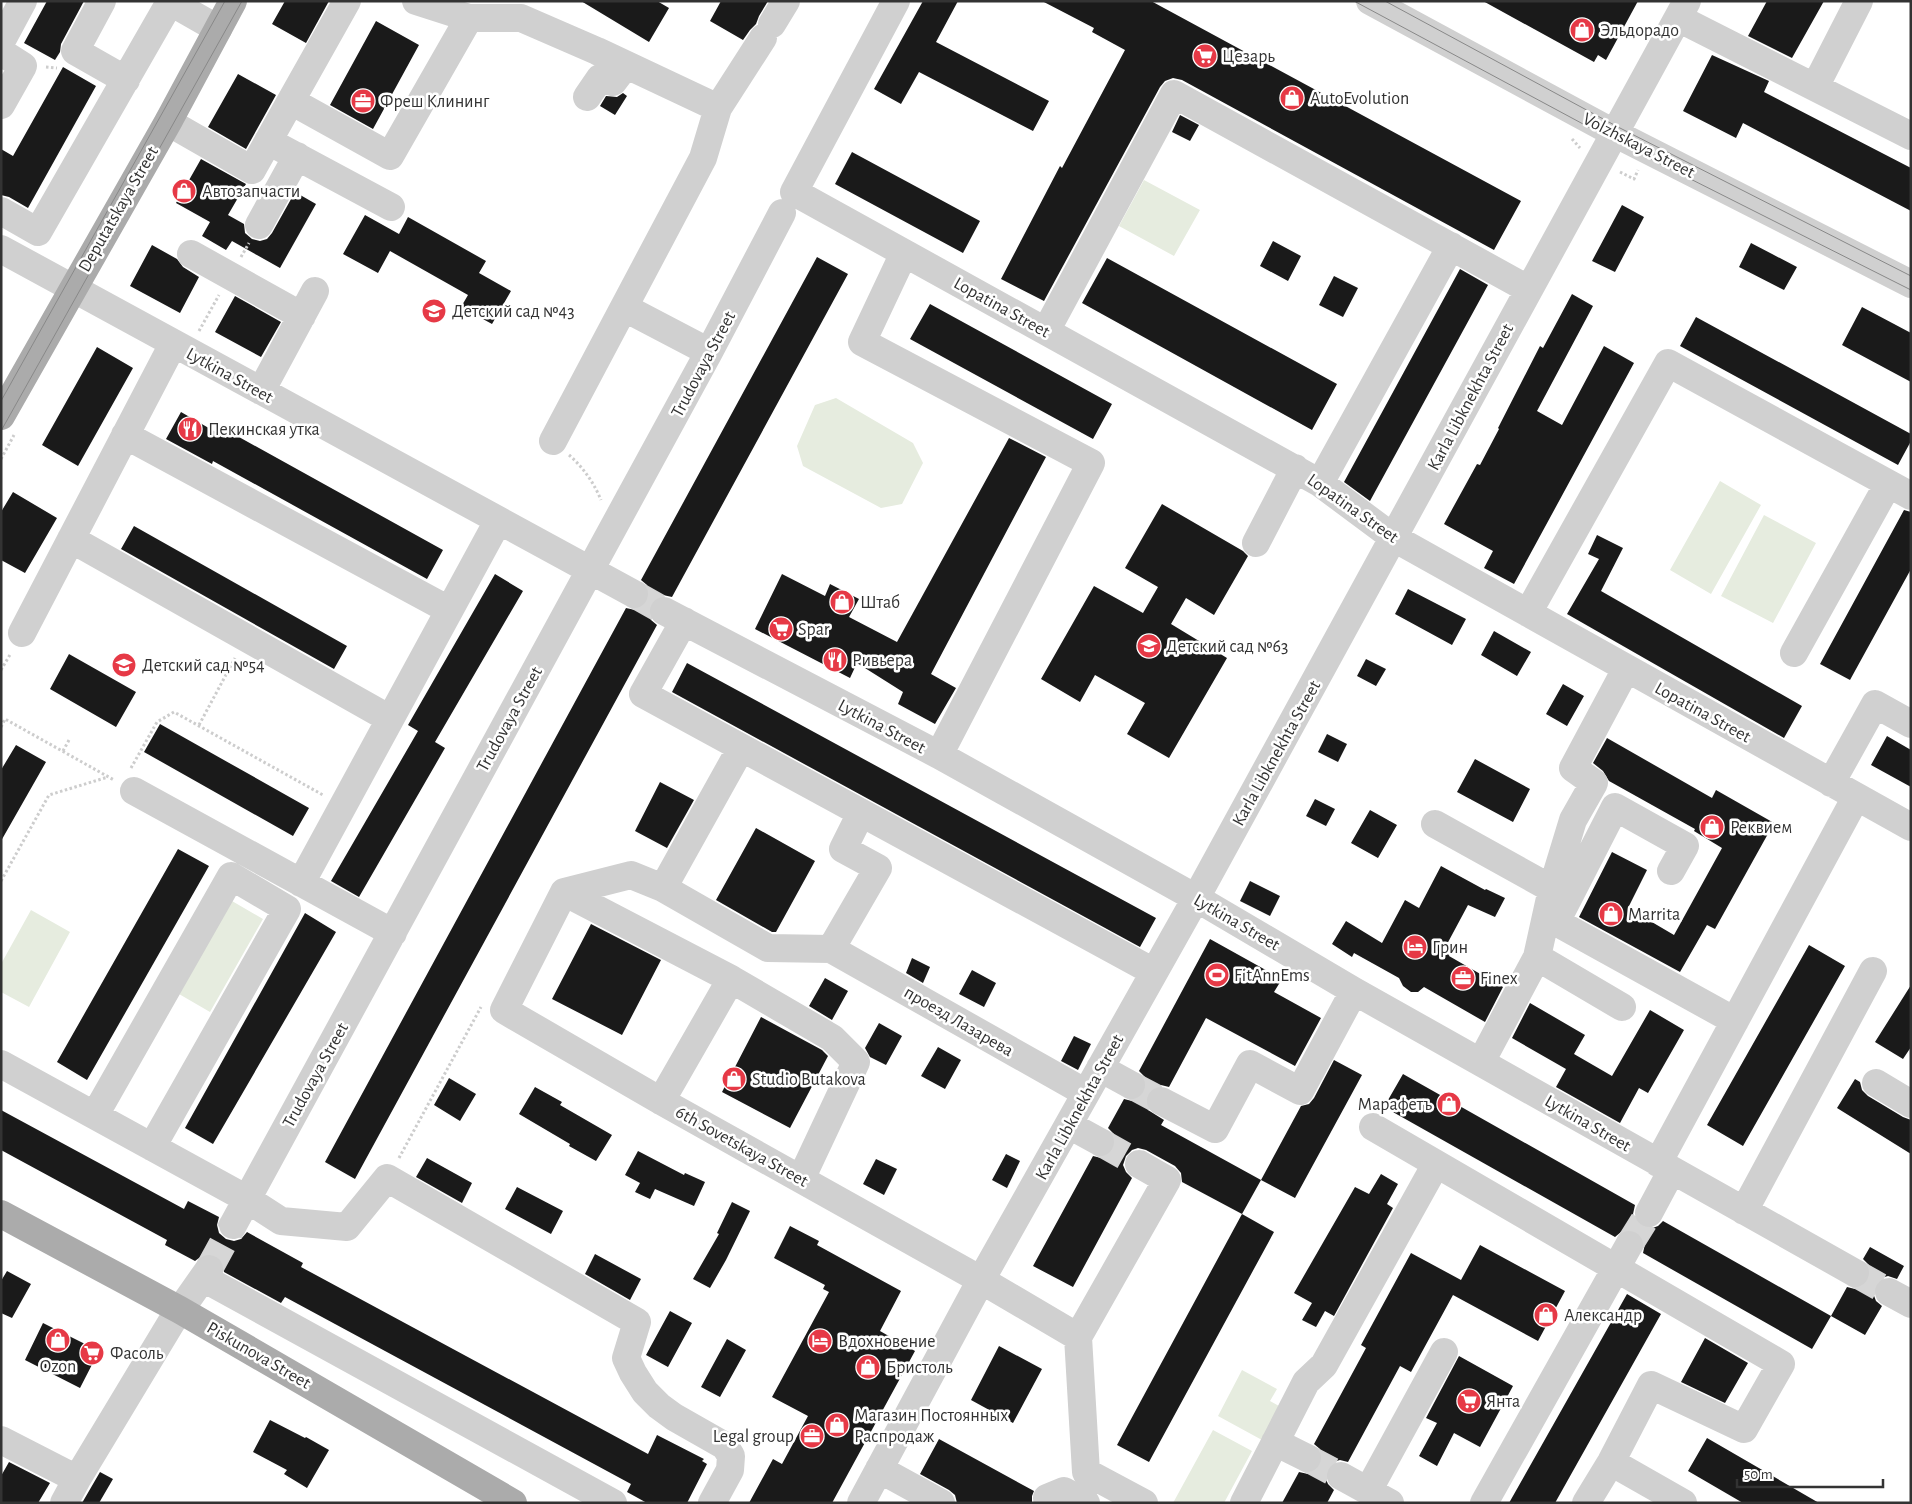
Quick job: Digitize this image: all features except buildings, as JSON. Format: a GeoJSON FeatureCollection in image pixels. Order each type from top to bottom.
{"type":"FeatureCollection","features":[{"type":"Feature","properties":{"kind":"main road","name":"Deputatskaya Street"},"geometry":{"type":"LineString","coordinates":[[8,425],[73,289],[168,122],[233,1]]}},
{"type":"Feature","properties":{"kind":"main road","name":"Piskunova Street"},"geometry":{"type":"LineString","coordinates":[[1,1214],[180,1310],[513,1503]]}},
{"type":"Feature","properties":{"kind":"street"},"geometry":{"type":"LineString","coordinates":[[1,42],[23,1]]}},
{"type":"Feature","properties":{"kind":"street"},"geometry":{"type":"LineString","coordinates":[[102,1],[75,51],[126,80]]}},
{"type":"Feature","properties":{"kind":"street"},"geometry":{"type":"LineString","coordinates":[[168,122],[252,170],[347,1]]}},
{"type":"Feature","properties":{"kind":"street"},"geometry":{"type":"LineString","coordinates":[[416,1],[469,18],[521,18],[595,75],[613,82],[626,65],[718,108]]}},
{"type":"Feature","properties":{"kind":"street"},"geometry":{"type":"LineString","coordinates":[[553,442],[703,158],[718,108],[786,1]]}},
{"type":"Feature","properties":{"kind":"street","name":"Trudovaya Street"},"geometry":{"type":"LineString","coordinates":[[233,1225],[611,533],[896,1]]}},
{"type":"Feature","properties":{"kind":"street","name":"Volzhskaya Street"},"geometry":{"type":"LineString","coordinates":[[1370,1],[1614,133],[1911,284]]}},
{"type":"Feature","properties":{"kind":"street"},"geometry":{"type":"LineString","coordinates":[[1815,88],[1859,1]]}},
{"type":"Feature","properties":{"kind":"street"},"geometry":{"type":"LineString","coordinates":[[1,211],[38,232],[169,2],[218,30]]}},
{"type":"Feature","properties":{"kind":"street"},"geometry":{"type":"LineString","coordinates":[[1682,10],[1815,88],[1911,136]]}},
{"type":"Feature","properties":{"kind":"street","name":"Karla Libknekhta Street"},"geometry":{"type":"LineString","coordinates":[[861,1503],[981,1280],[1196,898],[1682,10]]}},
{"type":"Feature","properties":{"kind":"street"},"geometry":{"type":"LineString","coordinates":[[291,101],[390,156],[469,18]]}},
{"type":"Feature","properties":{"kind":"street"},"geometry":{"type":"LineString","coordinates":[[1,52],[23,66],[1,105]]}},
{"type":"Feature","properties":{"kind":"street"},"geometry":{"type":"LineString","coordinates":[[1046,331],[1174,94],[1528,289]]}},
{"type":"Feature","properties":{"kind":"street"},"geometry":{"type":"LineString","coordinates":[[268,141],[391,207]]}},
{"type":"Feature","properties":{"kind":"street"},"geometry":{"type":"LineString","coordinates":[[259,225],[297,156]]}},
{"type":"Feature","properties":{"kind":"street","name":"Lopatina Street"},"geometry":{"type":"LineString","coordinates":[[788,202],[904,253],[1295,468],[1320,483],[1394,538],[1911,827]]}},
{"type":"Feature","properties":{"kind":"street"},"geometry":{"type":"LineString","coordinates":[[1320,483],[1451,246]]}},
{"type":"Feature","properties":{"kind":"street","name":"Lytkina Street"},"geometry":{"type":"LineString","coordinates":[[1,249],[634,594]]}},
{"type":"Feature","properties":{"kind":"street"},"geometry":{"type":"LineString","coordinates":[[904,253],[862,342],[1091,463],[939,755]]}},
{"type":"Feature","properties":{"kind":"street"},"geometry":{"type":"LineString","coordinates":[[191,254],[302,316]]}},
{"type":"Feature","properties":{"kind":"street"},"geometry":{"type":"LineString","coordinates":[[261,391],[316,292]]}},
{"type":"Feature","properties":{"kind":"street"},"geometry":{"type":"LineString","coordinates":[[625,308],[709,352]]}},
{"type":"Feature","properties":{"kind":"street"},"geometry":{"type":"LineString","coordinates":[[22,633],[173,344]]}},
{"type":"Feature","properties":{"kind":"street"},"geometry":{"type":"LineString","coordinates":[[1528,614],[1668,364],[1900,490],[1794,653]]}},
{"type":"Feature","properties":{"kind":"street"},"geometry":{"type":"LineString","coordinates":[[125,435],[449,610]]}},
{"type":"Feature","properties":{"kind":"street"},"geometry":{"type":"LineString","coordinates":[[1256,543],[1295,468]]}},
{"type":"Feature","properties":{"kind":"street"},"geometry":{"type":"LineString","coordinates":[[301,883],[498,521]]}},
{"type":"Feature","properties":{"kind":"street"},"geometry":{"type":"LineString","coordinates":[[71,539],[390,719]]}},
{"type":"Feature","properties":{"kind":"street","name":"Lytkina Street"},"geometry":{"type":"LineString","coordinates":[[741,748],[642,694],[674,616],[939,755],[1196,898],[1354,991],[1855,1273]]}},
{"type":"Feature","properties":{"kind":"street"},"geometry":{"type":"LineString","coordinates":[[1481,1062],[1537,957],[1552,889],[1573,820],[1594,783],[1573,768],[1626,668]]}},
{"type":"Feature","properties":{"kind":"street"},"geometry":{"type":"LineString","coordinates":[[1831,783],[1875,704],[1911,724]]}},
{"type":"Feature","properties":{"kind":"street"},"geometry":{"type":"LineString","coordinates":[[663,888],[741,748],[1154,972]]}},
{"type":"Feature","properties":{"kind":"street"},"geometry":{"type":"LineString","coordinates":[[128,788],[392,933]]}},
{"type":"Feature","properties":{"kind":"street"},"geometry":{"type":"LineString","coordinates":[[1649,1213],[1665,1166],[1735,1021],[1856,797]]}},
{"type":"Feature","properties":{"kind":"street"},"geometry":{"type":"LineString","coordinates":[[1671,871],[1685,846],[1615,807],[1556,922],[1735,1021]]}},
{"type":"Feature","properties":{"kind":"street"},"geometry":{"type":"LineString","coordinates":[[504,1010],[564,892],[631,875],[663,888],[768,948],[831,948],[878,868],[843,849],[861,813]]}},
{"type":"Feature","properties":{"kind":"street"},"geometry":{"type":"LineString","coordinates":[[1435,824],[1552,889]]}},
{"type":"Feature","properties":{"kind":"street"},"geometry":{"type":"LineString","coordinates":[[94,1115],[230,876],[287,909],[152,1147]]}},
{"type":"Feature","properties":{"kind":"street"},"geometry":{"type":"LineString","coordinates":[[564,892],[731,979],[832,1038],[856,1062],[801,1179]]}},
{"type":"Feature","properties":{"kind":"street","name":"проезд Лазарева"},"geometry":{"type":"LineString","coordinates":[[831,948],[1086,1093]]}},
{"type":"Feature","properties":{"kind":"street"},"geometry":{"type":"LineString","coordinates":[[1537,957],[1622,1007]]}},
{"type":"Feature","properties":{"kind":"street"},"geometry":{"type":"LineString","coordinates":[[1744,1211],[1873,971]]}},
{"type":"Feature","properties":{"kind":"street"},"geometry":{"type":"LineString","coordinates":[[661,1101],[731,979]]}},
{"type":"Feature","properties":{"kind":"street"},"geometry":{"type":"LineString","coordinates":[[1161,1101],[1215,1129],[1250,1064],[1300,1091],[1354,991]]}},
{"type":"Feature","properties":{"kind":"street","name":"6th Sovetskaya Street"},"geometry":{"type":"LineString","coordinates":[[504,1010],[661,1101],[981,1280],[1078,1338]]}},
{"type":"Feature","properties":{"kind":"street"},"geometry":{"type":"LineString","coordinates":[[1,1064],[247,1199],[281,1221],[348,1227],[387,1178],[637,1322],[626,1358],[645,1392],[674,1417],[725,1446],[731,1456],[730,1470],[712,1503]]}},
{"type":"Feature","properties":{"kind":"street"},"geometry":{"type":"LineString","coordinates":[[1100,1068],[1131,1085]]}},
{"type":"Feature","properties":{"kind":"street"},"geometry":{"type":"LineString","coordinates":[[1876,1084],[1911,1104]]}},
{"type":"Feature","properties":{"kind":"street"},"geometry":{"type":"LineString","coordinates":[[1069,1125],[1100,1142]]}},
{"type":"Feature","properties":{"kind":"street"},"geometry":{"type":"LineString","coordinates":[[1373,1128],[1436,1164],[1623,1256],[1781,1364],[1744,1428],[1651,1385],[1611,1462],[1586,1503]]}},
{"type":"Feature","properties":{"kind":"street"},"geometry":{"type":"LineString","coordinates":[[1140,1164],[1167,1180],[1078,1338],[1086,1472],[1144,1503]]}},
{"type":"Feature","properties":{"kind":"street"},"geometry":{"type":"LineString","coordinates":[[1244,1503],[1306,1382],[1324,1365],[1436,1164]]}},
{"type":"Feature","properties":{"kind":"street"},"geometry":{"type":"LineString","coordinates":[[1484,1503],[1623,1256]]}},
{"type":"Feature","properties":{"kind":"street"},"geometry":{"type":"LineString","coordinates":[[64,1503],[180,1310],[206,1273],[612,1503]]}},
{"type":"Feature","properties":{"kind":"street"},"geometry":{"type":"LineString","coordinates":[[1341,1476],[1379,1497],[1444,1352]]}},
{"type":"Feature","properties":{"kind":"street"},"geometry":{"type":"LineString","coordinates":[[1,1440],[77,1479]]}},
{"type":"Feature","properties":{"kind":"street"},"geometry":{"type":"LineString","coordinates":[[1275,1442],[1307,1458]]}},
{"type":"Feature","properties":{"kind":"street"},"geometry":{"type":"LineString","coordinates":[[1611,1462],[1683,1503]]}},
{"type":"Feature","properties":{"kind":"street"},"geometry":{"type":"LineString","coordinates":[[879,1469],[941,1503]]}},
{"type":"Feature","properties":{"kind":"street"},"geometry":{"type":"LineString","coordinates":[[1047,1498],[1064,1490],[1086,1503]]}},
{"type":"Feature","properties":{"kind":"path"},"geometry":{"type":"LineString","coordinates":[[1572,140],[1584,152]]}},
{"type":"Feature","properties":{"kind":"path"},"geometry":{"type":"LineString","coordinates":[[1613,169],[1634,179],[1639,169]]}},
{"type":"Feature","properties":{"kind":"path"},"geometry":{"type":"LineString","coordinates":[[1,459],[8,425]]}},
{"type":"Feature","properties":{"kind":"path"},"geometry":{"type":"LineString","coordinates":[[553,442],[578,463],[596,488],[605,509],[611,533]]}},
{"type":"Feature","properties":{"kind":"path"},"geometry":{"type":"LineString","coordinates":[[199,725],[246,638]]}},
{"type":"Feature","properties":{"kind":"path"},"geometry":{"type":"LineString","coordinates":[[1,717],[128,788],[157,722],[174,712],[343,806]]}},
{"type":"Feature","properties":{"kind":"path"},"geometry":{"type":"LineString","coordinates":[[1,728],[5,719]]}},
{"type":"Feature","properties":{"kind":"path"},"geometry":{"type":"LineString","coordinates":[[63,751],[69,740]]}},
{"type":"Feature","properties":{"kind":"path"},"geometry":{"type":"LineString","coordinates":[[1,881],[49,795],[108,777]]}},
{"type":"Feature","properties":{"kind":"path"},"geometry":{"type":"LineString","coordinates":[[387,1178],[485,999],[504,1010]]}},
{"type":"Feature","properties":{"kind":"shaded area"},"geometry":{"type":"Polygon","coordinates":[[[1144,180],[1200,210],[1174,256],[1119,226],[1144,180]]]}},
{"type":"Feature","properties":{"kind":"shaded area"},"geometry":{"type":"Polygon","coordinates":[[[836,398],[913,443],[923,463],[902,504],[881,508],[803,466],[797,446],[815,405],[836,398]]]}},
{"type":"Feature","properties":{"kind":"shaded area"},"geometry":{"type":"Polygon","coordinates":[[[1720,481],[1761,505],[1711,594],[1670,570],[1720,481]]]}},
{"type":"Feature","properties":{"kind":"shaded area"},"geometry":{"type":"Polygon","coordinates":[[[1764,515],[1816,543],[1773,623],[1721,596],[1764,515]]]}},
{"type":"Feature","properties":{"kind":"shaded area"},"geometry":{"type":"Polygon","coordinates":[[[232,901],[263,919],[210,1012],[179,994],[232,901]]]}},
{"type":"Feature","properties":{"kind":"shaded area"},"geometry":{"type":"Polygon","coordinates":[[[31,910],[70,932],[29,1007],[1,992],[1,964],[31,910]]]}},
{"type":"Feature","properties":{"kind":"shaded area"},"geometry":{"type":"Polygon","coordinates":[[[1242,1370],[1277,1389],[1270,1401],[1279,1406],[1262,1440],[1218,1416],[1242,1370]]]}},
{"type":"Feature","properties":{"kind":"shaded area"},"geometry":{"type":"Polygon","coordinates":[[[1213,1430],[1252,1451],[1224,1503],[1173,1503],[1213,1430]]]}},
{"type":"Feature","properties":{"kind":"tunnel"},"geometry":{"type":"LineString","coordinates":[[634,594],[664,611]]}},
{"type":"Feature","properties":{"kind":"tunnel"},"geometry":{"type":"LineString","coordinates":[[1131,1085],[1161,1101]]}},
{"type":"Feature","properties":{"kind":"tunnel"},"geometry":{"type":"LineString","coordinates":[[1100,1142],[1139,1164]]}},
{"type":"Feature","properties":{"kind":"tunnel"},"geometry":{"type":"LineString","coordinates":[[1629,1245],[1649,1213]]}},
{"type":"Feature","properties":{"kind":"tunnel"},"geometry":{"type":"LineString","coordinates":[[209,1269],[233,1225]]}},
{"type":"Feature","properties":{"kind":"tunnel"},"geometry":{"type":"LineString","coordinates":[[1855,1273],[1889,1292]]}},
{"type":"Feature","properties":{"kind":"tunnel"},"geometry":{"type":"LineString","coordinates":[[1307,1458],[1341,1476]]}},
{"type":"Feature","properties":{"kind":"tram line"},"geometry":{"type":"LineString","coordinates":[[1,401],[225,1]]}},
{"type":"Feature","properties":{"kind":"tram line"},"geometry":{"type":"LineString","coordinates":[[1,431],[242,1]]}},
{"type":"Feature","properties":{"kind":"tram line"},"geometry":{"type":"LineString","coordinates":[[1354,1],[1611,139],[1911,290]]}},
{"type":"Feature","properties":{"kind":"tram line"},"geometry":{"type":"LineString","coordinates":[[1385,1],[1618,127],[1911,276]]}},
{"type":"Feature","properties":{"kind":"place","name":"Эльдорадо"},"geometry":{"type":"Point","coordinates":[1582,30]}},
{"type":"Feature","properties":{"kind":"place","name":"Цезарь"},"geometry":{"type":"Point","coordinates":[1205,56]}},
{"type":"Feature","properties":{"kind":"place","name":"AutoEvolution"},"geometry":{"type":"Point","coordinates":[1292,98]}},
{"type":"Feature","properties":{"kind":"place","name":"Фрeш Клининг"},"geometry":{"type":"Point","coordinates":[363,101]}},
{"type":"Feature","properties":{"kind":"place","name":"Автозапчасти"},"geometry":{"type":"Point","coordinates":[184,191]}},
{"type":"Feature","properties":{"kind":"place","name":"Детский сад №43"},"geometry":{"type":"Point","coordinates":[434,311]}},
{"type":"Feature","properties":{"kind":"place","name":"Пекинская утка"},"geometry":{"type":"Point","coordinates":[190,429]}},
{"type":"Feature","properties":{"kind":"place","name":"Штаб"},"geometry":{"type":"Point","coordinates":[842,602]}},
{"type":"Feature","properties":{"kind":"place","name":"Spar"},"geometry":{"type":"Point","coordinates":[781,629]}},
{"type":"Feature","properties":{"kind":"place","name":"Детский сад №63"},"geometry":{"type":"Point","coordinates":[1149,646]}},
{"type":"Feature","properties":{"kind":"place","name":"Ривьера"},"geometry":{"type":"Point","coordinates":[835,660]}},
{"type":"Feature","properties":{"kind":"place","name":"Детский сад №54"},"geometry":{"type":"Point","coordinates":[124,665]}},
{"type":"Feature","properties":{"kind":"place","name":"Реквием"},"geometry":{"type":"Point","coordinates":[1712,827]}},
{"type":"Feature","properties":{"kind":"place","name":"Marrita"},"geometry":{"type":"Point","coordinates":[1611,914]}},
{"type":"Feature","properties":{"kind":"place","name":"Грин"},"geometry":{"type":"Point","coordinates":[1415,947]}},
{"type":"Feature","properties":{"kind":"place","name":"FitAnnEms"},"geometry":{"type":"Point","coordinates":[1217,975]}},
{"type":"Feature","properties":{"kind":"place","name":"Finex"},"geometry":{"type":"Point","coordinates":[1463,978]}},
{"type":"Feature","properties":{"kind":"place","name":"Studio Butakova"},"geometry":{"type":"Point","coordinates":[734,1079]}},
{"type":"Feature","properties":{"kind":"place","name":"Марафетъ"},"geometry":{"type":"Point","coordinates":[1449,1104]}},
{"type":"Feature","properties":{"kind":"place","name":"Александр"},"geometry":{"type":"Point","coordinates":[1546,1315]}},
{"type":"Feature","properties":{"kind":"place","name":"Ozon"},"geometry":{"type":"Point","coordinates":[58,1340]}},
{"type":"Feature","properties":{"kind":"place","name":"Вдохновение"},"geometry":{"type":"Point","coordinates":[820,1341]}},
{"type":"Feature","properties":{"kind":"place","name":"Фасоль"},"geometry":{"type":"Point","coordinates":[92,1353]}},
{"type":"Feature","properties":{"kind":"place","name":"Бристоль"},"geometry":{"type":"Point","coordinates":[868,1367]}},
{"type":"Feature","properties":{"kind":"place","name":"Янта"},"geometry":{"type":"Point","coordinates":[1469,1401]}},
{"type":"Feature","properties":{"kind":"place","name":"Магазин Постоянных Распродаж"},"geometry":{"type":"Point","coordinates":[837,1425]}},
{"type":"Feature","properties":{"kind":"place","name":"Legal group"},"geometry":{"type":"Point","coordinates":[812,1436]}}]}
